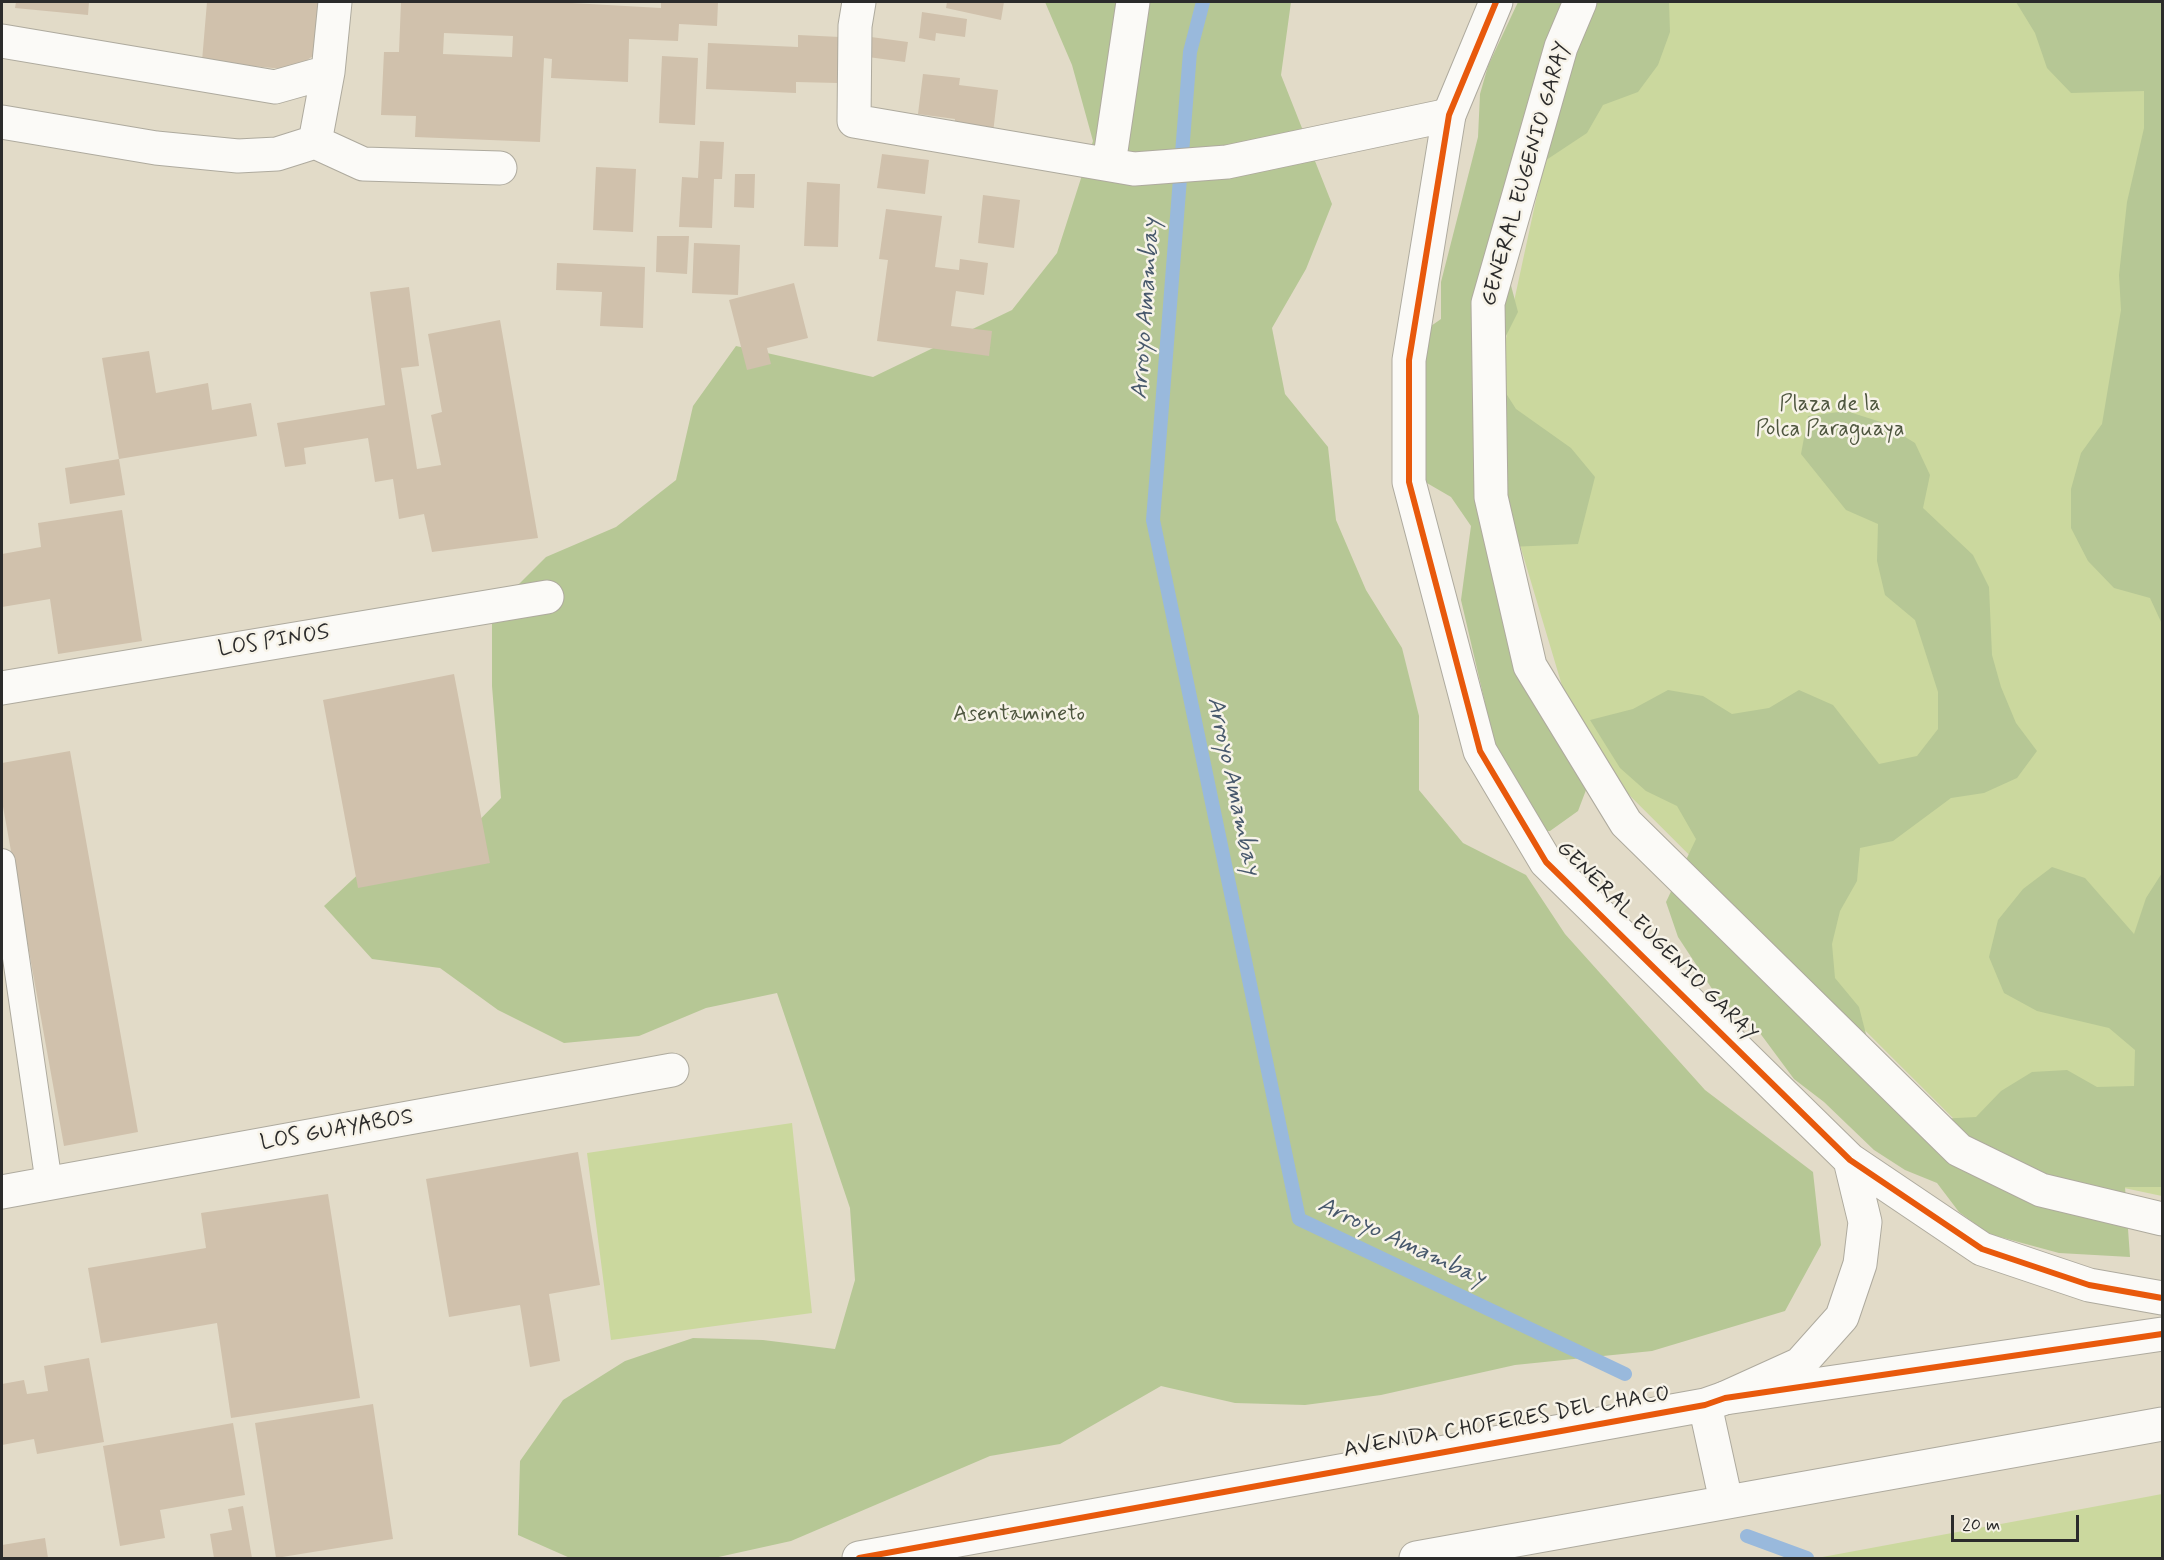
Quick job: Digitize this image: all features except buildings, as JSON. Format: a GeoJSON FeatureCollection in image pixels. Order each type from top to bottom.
{"type":"FeatureCollection","features":[{"type":"Feature","properties":{"kind":"street"},"geometry":{"type":"LineString","coordinates":[[315,142],[328,72],[335,2]]}},
{"type":"Feature","properties":{"kind":"street"},"geometry":{"type":"LineString","coordinates":[[859,2],[855,26],[854,121],[1121,167],[1227,162],[1449,116]]}},
{"type":"Feature","properties":{"kind":"street"},"geometry":{"type":"LineString","coordinates":[[1121,167],[1133,2]]}},
{"type":"Feature","properties":{"kind":"street","name":"GENERAL EUGENIO GARAY"},"geometry":{"type":"LineString","coordinates":[[1496,2],[1449,116],[1409,360],[1408,482],[1480,751],[1546,862],[1850,1160],[1983,1249],[2089,1285],[2163,1298]]}},
{"type":"Feature","properties":{"kind":"street","name":"GENERAL EUGENIO GARAY"},"geometry":{"type":"LineString","coordinates":[[1580,2],[1560,47],[1488,303],[1491,497],[1530,666],[1626,823],[1959,1150],[2041,1190],[2163,1219]]}},
{"type":"Feature","properties":{"kind":"street"},"geometry":{"type":"LineString","coordinates":[[2,41],[275,87],[328,72]]}},
{"type":"Feature","properties":{"kind":"street"},"geometry":{"type":"LineString","coordinates":[[2,122],[156,148],[238,156],[277,154],[315,142],[363,164],[500,168]]}},
{"type":"Feature","properties":{"kind":"street","name":"LOS PINOS"},"geometry":{"type":"LineString","coordinates":[[2,688],[547,597]]}},
{"type":"Feature","properties":{"kind":"street","name":"LOS GUAYABOS"},"geometry":{"type":"LineString","coordinates":[[2,1192],[672,1070]]}},
{"type":"Feature","properties":{"kind":"street"},"geometry":{"type":"LineString","coordinates":[[1726,1500],[1715,1402],[1800,1365],[1842,1317],[1860,1264],[1865,1222],[1850,1160]]}},
{"type":"Feature","properties":{"kind":"street","name":"AVENIDA CHOFERES DEL CHACO"},"geometry":{"type":"LineString","coordinates":[[858,1558],[1715,1402],[2163,1334]]}},
{"type":"Feature","properties":{"kind":"street"},"geometry":{"type":"LineString","coordinates":[[1416,1558],[1726,1500],[2163,1424]]}},
{"type":"Feature","properties":{"kind":"lane"},"geometry":{"type":"LineString","coordinates":[[2,862],[49,1184]]}},
{"type":"Feature","properties":{"kind":"green space","name":"Asentamineto"},"geometry":{"type":"Polygon","coordinates":[[[1045,2],[1291,2],[1281,75],[1332,204],[1306,269],[1272,328],[1285,394],[1328,447],[1336,520],[1366,590],[1402,648],[1419,716],[1419,790],[1463,843],[1526,875],[1565,934],[1705,1090],[1813,1172],[1821,1245],[1785,1311],[1652,1351],[1515,1365],[1381,1395],[1305,1405],[1235,1403],[1161,1386],[1060,1444],[990,1456],[791,1541],[714,1558],[570,1558],[518,1535],[520,1461],[563,1400],[625,1361],[693,1338],[763,1340],[835,1349],[855,1280],[850,1208],[777,993],[706,1008],[639,1036],[564,1043],[498,1010],[440,968],[372,959],[324,906],[379,855],[450,850],[501,798],[492,686],[492,611],[546,557],[616,527],[676,480],[693,406],[736,346],[873,377],[1012,310],[1057,253],[1093,141],[1072,65],[1045,2]]]}},
{"type":"Feature","properties":{"kind":"green space"},"geometry":{"type":"Polygon","coordinates":[[[1518,2],[1669,2],[1670,32],[1658,65],[1638,92],[1603,105],[1587,133],[1525,174],[1508,274],[1518,312],[1503,342],[1495,376],[1516,409],[1571,448],[1595,477],[1578,544],[1509,547],[1504,582],[1591,777],[1578,811],[1550,831],[1515,831],[1485,786],[1485,703],[1461,600],[1471,526],[1451,497],[1420,479],[1398,446],[1392,412],[1411,340],[1441,319],[1441,282],[1478,137],[1480,94],[1488,66],[1518,2]]]}},
{"type":"Feature","properties":{"kind":"green space","name":"Plaza de la Polca Paraguaya"},"geometry":{"type":"Polygon","coordinates":[[[1583,2],[2162,2],[2162,1196],[1996,1161],[1580,746],[1486,431],[1574,24],[1583,2]]]}},
{"type":"Feature","properties":{"kind":"green space"},"geometry":{"type":"Polygon","coordinates":[[[2016,2],[2162,2],[2162,624],[2150,598],[2114,588],[2088,561],[2071,528],[2071,489],[2081,453],[2102,424],[2121,310],[2119,275],[2127,202],[2144,128],[2144,91],[2071,93],[2047,68],[2035,33],[2016,2]]]}},
{"type":"Feature","properties":{"kind":"green space"},"geometry":{"type":"Polygon","coordinates":[[[1846,411],[1881,422],[1915,443],[1930,475],[1923,508],[1973,555],[1989,587],[1992,655],[2001,687],[2016,723],[2037,751],[2017,778],[1984,793],[1951,798],[1893,841],[1860,848],[1857,881],[1840,911],[1832,944],[1835,978],[1859,1007],[1877,1077],[1938,1119],[1976,1117],[2001,1091],[2032,1072],[2067,1070],[2097,1087],[2134,1086],[2135,1050],[2109,1028],[2037,1011],[2004,993],[1989,957],[1998,920],[2023,889],[2052,867],[2085,878],[2134,934],[2146,898],[2162,873],[2162,1187],[2125,1187],[2130,1257],[2059,1253],[1989,1234],[1959,1212],[1937,1183],[1905,1170],[1874,1150],[1824,1102],[1794,1079],[1751,1021],[1720,1001],[1678,937],[1666,902],[1696,839],[1677,806],[1646,791],[1620,768],[1590,720],[1633,709],[1668,690],[1703,696],[1732,714],[1769,708],[1799,690],[1833,705],[1879,764],[1917,756],[1938,729],[1938,692],[1915,620],[1885,595],[1877,561],[1878,524],[1846,510],[1801,454],[1808,416],[1846,411]]]}},
{"type":"Feature","properties":{"kind":"green space"},"geometry":{"type":"Polygon","coordinates":[[[792,1123],[812,1313],[611,1340],[587,1153],[792,1123]]]}},
{"type":"Feature","properties":{"kind":"green space"},"geometry":{"type":"Polygon","coordinates":[[[2162,1494],[2162,1558],[1817,1558],[2114,1503],[2162,1494]]]}},
{"type":"Feature","properties":{"kind":"waterway","name":"Arroyo Amambay"},"geometry":{"type":"LineString","coordinates":[[1203,2],[1190,52],[1153,520],[1299,1219],[1625,1374]]}},
{"type":"Feature","properties":{"kind":"waterway","name":"Arroyo Amambay"},"geometry":{"type":"LineString","coordinates":[[1747,1536],[1807,1558]]}},
{"type":"Feature","properties":{"kind":"cycle path"},"geometry":{"type":"LineString","coordinates":[[1496,2],[1449,115],[1409,360],[1409,482],[1480,751],[1546,862],[1850,1160],[1982,1249],[2089,1285],[2162,1298]]}},
{"type":"Feature","properties":{"kind":"cycle path"},"geometry":{"type":"LineString","coordinates":[[859,1558],[1705,1405],[1725,1398],[2162,1334]]}}]}
